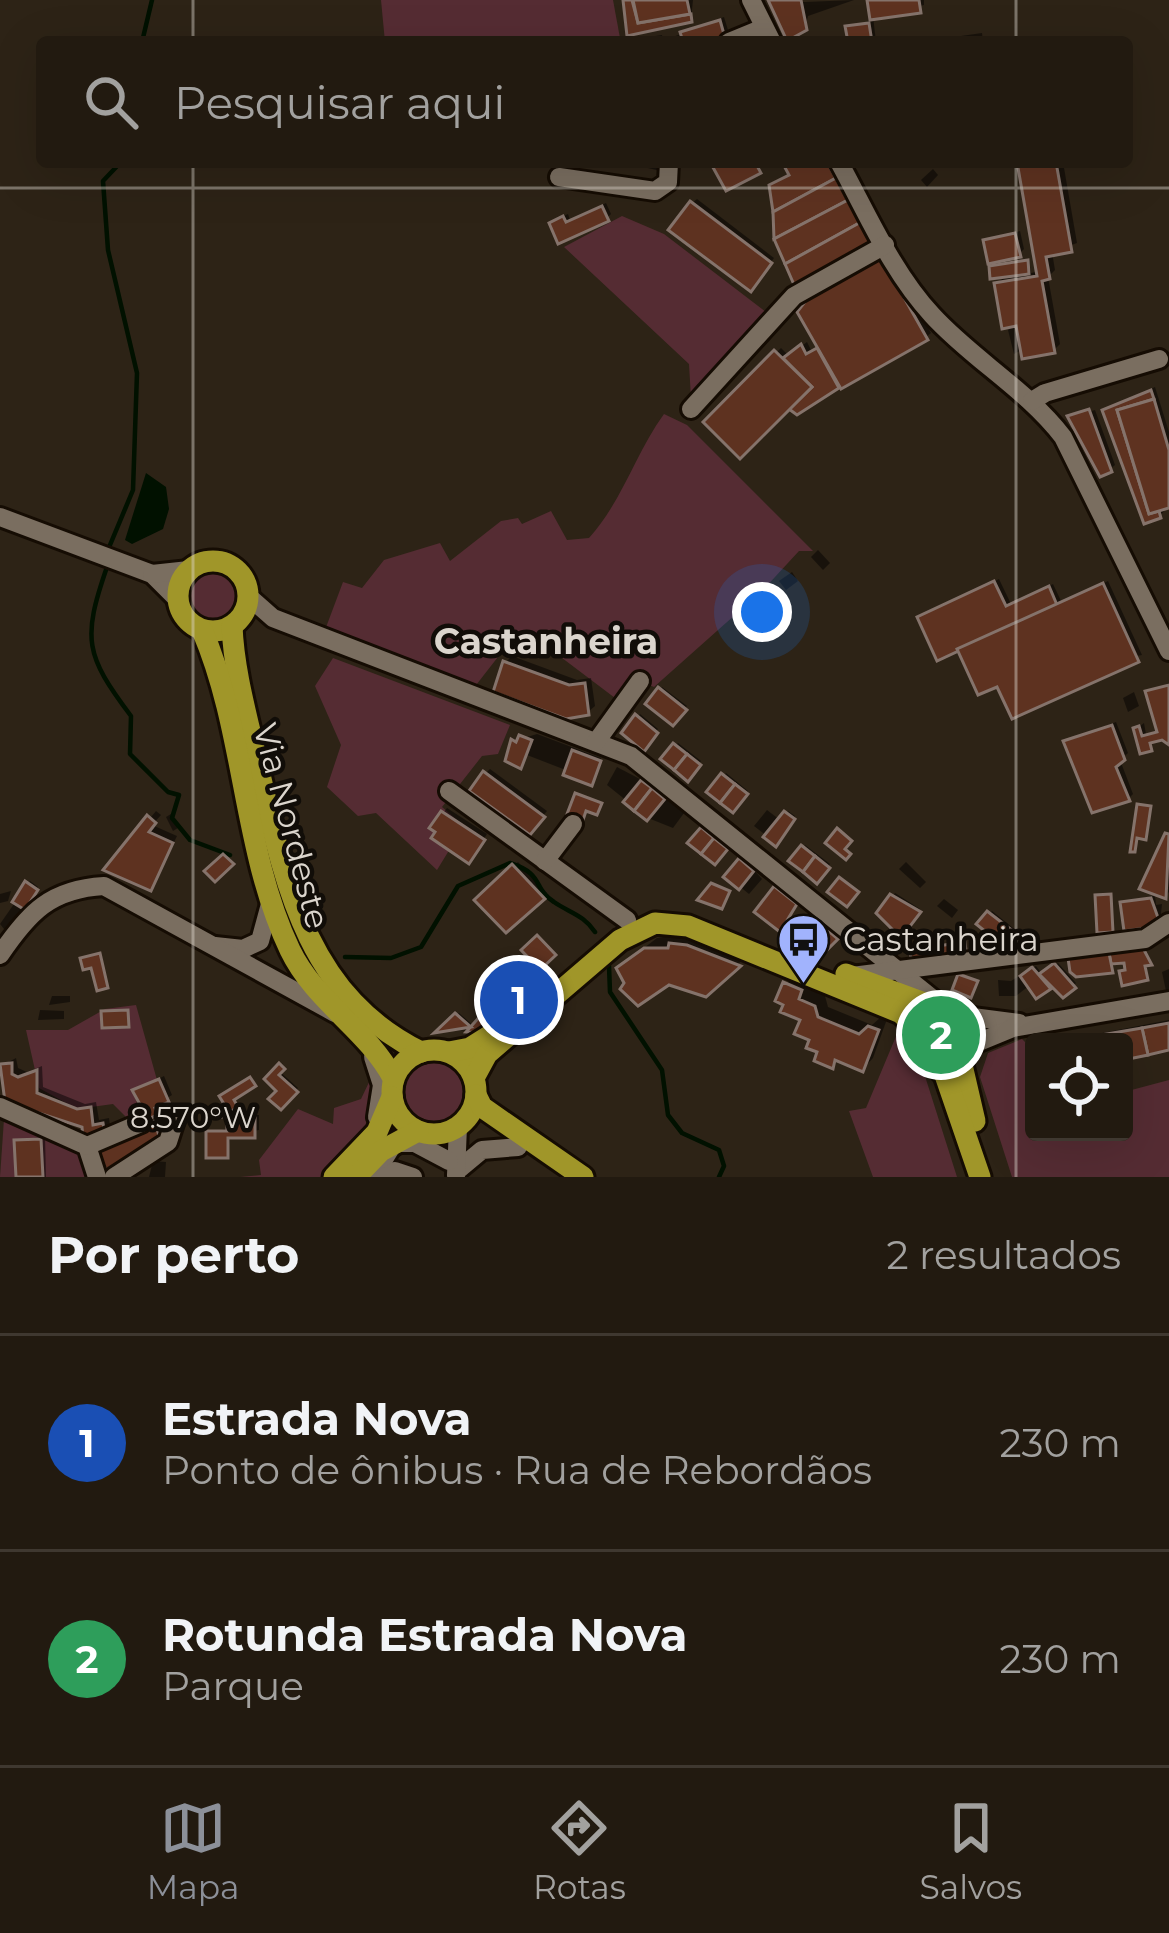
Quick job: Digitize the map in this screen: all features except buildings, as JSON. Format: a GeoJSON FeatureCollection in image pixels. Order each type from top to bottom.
{"type":"FeatureCollection","features":[{"type":"Feature","properties":{"kind":"main road"},"geometry":{"type":"LineString","coordinates":[[208,561],[231,566],[248,596],[234,624],[202,630],[185,618],[177,599],[189,570],[208,561]]}},
{"type":"Feature","properties":{"kind":"main road","name":"Via Nordeste"},"geometry":{"type":"LineString","coordinates":[[234,624],[276,845],[309,944],[359,1012],[421,1052]]}},
{"type":"Feature","properties":{"kind":"main road","name":"Via Nordeste"},"geometry":{"type":"LineString","coordinates":[[202,630],[216,663],[270,898],[299,967],[365,1042],[393,1088]]}},
{"type":"Feature","properties":{"kind":"main road"},"geometry":{"type":"LineString","coordinates":[[346,1172],[377,1132],[393,1088],[421,1052],[449,1052],[488,1039],[626,920],[657,911],[698,916],[948,1011],[966,1033],[961,1050],[994,1177]]}},
{"type":"Feature","properties":{"kind":"main road"},"geometry":{"type":"LineString","coordinates":[[460,1124],[487,1054],[620,940],[656,923],[703,931],[889,1006],[912,1024],[921,1049],[945,1075],[980,1177]]}},
{"type":"Feature","properties":{"kind":"main road"},"geometry":{"type":"LineString","coordinates":[[916,1035],[923,1017],[948,1011]]}},
{"type":"Feature","properties":{"kind":"main road"},"geometry":{"type":"LineString","coordinates":[[932,1058],[961,1050]]}},
{"type":"Feature","properties":{"kind":"main road"},"geometry":{"type":"LineString","coordinates":[[449,1052],[475,1087],[482,1107],[583,1177]]}},
{"type":"Feature","properties":{"kind":"main road"},"geometry":{"type":"LineString","coordinates":[[393,1088],[404,1120],[424,1132]]}},
{"type":"Feature","properties":{"kind":"main road"},"geometry":{"type":"LineString","coordinates":[[346,1172],[391,1145],[460,1124],[488,1129],[562,1177]]}},
{"type":"Feature","properties":{"kind":"street"},"geometry":{"type":"LineString","coordinates":[[751,0],[768,35]]}},
{"type":"Feature","properties":{"kind":"street"},"geometry":{"type":"LineString","coordinates":[[559,177],[655,191],[668,182],[669,168]]}},
{"type":"Feature","properties":{"kind":"street"},"geometry":{"type":"LineString","coordinates":[[842,168],[935,319],[1032,401],[1078,461],[1169,651]]}},
{"type":"Feature","properties":{"kind":"street"},"geometry":{"type":"LineString","coordinates":[[691,409],[794,296],[885,244]]}},
{"type":"Feature","properties":{"kind":"street"},"geometry":{"type":"LineString","coordinates":[[1032,401],[1160,359]]}},
{"type":"Feature","properties":{"kind":"street"},"geometry":{"type":"LineString","coordinates":[[0,517],[152,574],[177,599]]}},
{"type":"Feature","properties":{"kind":"street"},"geometry":{"type":"LineString","coordinates":[[152,574],[189,570]]}},
{"type":"Feature","properties":{"kind":"street"},"geometry":{"type":"LineString","coordinates":[[248,596],[273,618],[631,756],[948,1011],[1036,1024]]}},
{"type":"Feature","properties":{"kind":"street"},"geometry":{"type":"LineString","coordinates":[[234,624],[273,618]]}},
{"type":"Feature","properties":{"kind":"street"},"geometry":{"type":"LineString","coordinates":[[596,742],[640,681]]}},
{"type":"Feature","properties":{"kind":"street"},"geometry":{"type":"LineString","coordinates":[[449,791],[626,920]]}},
{"type":"Feature","properties":{"kind":"street"},"geometry":{"type":"LineString","coordinates":[[545,861],[573,824]]}},
{"type":"Feature","properties":{"kind":"street"},"geometry":{"type":"LineString","coordinates":[[0,955],[43,900],[72,888],[104,886],[337,1014]]}},
{"type":"Feature","properties":{"kind":"street"},"geometry":{"type":"LineString","coordinates":[[210,945],[243,949],[260,941],[270,898]]}},
{"type":"Feature","properties":{"kind":"street"},"geometry":{"type":"LineString","coordinates":[[849,975],[1145,939],[1169,923]]}},
{"type":"Feature","properties":{"kind":"street"},"geometry":{"type":"LineString","coordinates":[[849,975],[864,967],[869,946]]}},
{"type":"Feature","properties":{"kind":"street"},"geometry":{"type":"LineString","coordinates":[[961,1050],[1036,1024],[1169,1000]]}},
{"type":"Feature","properties":{"kind":"street"},"geometry":{"type":"LineString","coordinates":[[346,1172],[375,1122],[382,1099],[379,1072],[365,1042]]}},
{"type":"Feature","properties":{"kind":"street"},"geometry":{"type":"LineString","coordinates":[[0,1107],[56,1128],[87,1146],[97,1177]]}},
{"type":"Feature","properties":{"kind":"street"},"geometry":{"type":"LineString","coordinates":[[114,1177],[168,1142],[176,1117]]}},
{"type":"Feature","properties":{"kind":"street"},"geometry":{"type":"LineString","coordinates":[[87,1146],[141,1123]]}},
{"type":"Feature","properties":{"kind":"street"},"geometry":{"type":"LineString","coordinates":[[454,1171],[460,1124]]}},
{"type":"Feature","properties":{"kind":"street"},"geometry":{"type":"LineString","coordinates":[[424,1132],[447,1150],[454,1171]]}},
{"type":"Feature","properties":{"kind":"street"},"geometry":{"type":"LineString","coordinates":[[373,1177],[391,1145],[416,1143],[454,1171]]}},
{"type":"Feature","properties":{"kind":"street"},"geometry":{"type":"LineString","coordinates":[[454,1171],[482,1150],[518,1147]]}},
{"type":"Feature","properties":{"kind":"street"},"geometry":{"type":"LineString","coordinates":[[385,1177],[395,1172],[413,1177]]}},
{"type":"Feature","properties":{"kind":"shaded area"},"geometry":{"type":"Polygon","coordinates":[[[381,0],[613,0],[620,36],[384,36],[381,0]]]}},
{"type":"Feature","properties":{"kind":"shaded area"},"geometry":{"type":"Polygon","coordinates":[[[622,216],[664,234],[770,315],[691,398],[689,364],[564,247],[622,216]]]}},
{"type":"Feature","properties":{"kind":"shaded area"},"geometry":{"type":"Polygon","coordinates":[[[664,414],[687,425],[813,551],[799,551],[763,590],[654,687],[640,681],[615,698],[533,636],[515,635],[473,689],[325,630],[343,582],[362,588],[384,560],[440,543],[450,561],[501,521],[518,518],[522,524],[551,511],[567,540],[589,538],[664,414]]]}},
{"type":"Feature","properties":{"kind":"shaded area"},"geometry":{"type":"Polygon","coordinates":[[[146,473],[166,487],[169,509],[163,529],[132,544],[125,540],[146,473]]]}},
{"type":"Feature","properties":{"kind":"shaded area"},"geometry":{"type":"Polygon","coordinates":[[[214,572],[231,579],[238,596],[231,613],[214,620],[197,613],[190,596],[197,579],[214,572]]]}},
{"type":"Feature","properties":{"kind":"shaded area"},"geometry":{"type":"Polygon","coordinates":[[[333,658],[510,725],[498,754],[482,756],[442,807],[464,826],[437,870],[376,813],[358,816],[327,787],[341,745],[315,686],[333,658]]]}},
{"type":"Feature","properties":{"kind":"shaded area"},"geometry":{"type":"Polygon","coordinates":[[[136,1005],[157,1080],[132,1090],[142,1116],[132,1123],[113,1104],[77,1109],[39,1088],[26,1030],[68,1030],[105,1009],[136,1005]]]}},
{"type":"Feature","properties":{"kind":"shaded area"},"geometry":{"type":"Polygon","coordinates":[[[897,1034],[908,1062],[924,1073],[957,1177],[873,1177],[849,1111],[866,1108],[897,1034]]]}},
{"type":"Feature","properties":{"kind":"shaded area"},"geometry":{"type":"Polygon","coordinates":[[[1022,1039],[1025,1042],[1025,1141],[1133,1141],[1133,1090],[1169,1080],[1169,1177],[1012,1177],[980,1077],[988,1053],[1022,1039]]]}},
{"type":"Feature","properties":{"kind":"shaded area"},"geometry":{"type":"Polygon","coordinates":[[[435,1059],[459,1068],[468,1092],[459,1116],[435,1125],[411,1116],[402,1092],[411,1068],[435,1059]]]}},
{"type":"Feature","properties":{"kind":"shaded area"},"geometry":{"type":"Polygon","coordinates":[[[372,1076],[369,1121],[321,1177],[240,1177],[261,1175],[259,1160],[298,1109],[333,1124],[334,1108],[361,1099],[372,1076]]]}},
{"type":"Feature","properties":{"kind":"shaded area"},"geometry":{"type":"Polygon","coordinates":[[[4,1119],[60,1136],[84,1151],[91,1177],[0,1177],[4,1119]]]}},
{"type":"Feature","properties":{"kind":"waterway"},"geometry":{"type":"LineString","coordinates":[[143,36],[152,0]]}},
{"type":"Feature","properties":{"kind":"waterway"},"geometry":{"type":"LineString","coordinates":[[110,545],[133,490],[137,373],[108,250],[103,181],[115,168]]}},
{"type":"Feature","properties":{"kind":"waterway"},"geometry":{"type":"LineString","coordinates":[[107,567],[94,612],[92,646],[104,677],[131,716],[130,754],[168,792],[179,795],[172,818],[190,840],[230,855]]}},
{"type":"Feature","properties":{"kind":"waterway"},"geometry":{"type":"LineString","coordinates":[[345,957],[391,958],[421,947],[458,886],[510,863],[529,872],[547,897],[595,932]]}},
{"type":"Feature","properties":{"kind":"waterway"},"geometry":{"type":"LineString","coordinates":[[609,966],[610,992],[662,1070],[668,1115],[682,1133],[719,1150],[724,1166],[719,1177]]}},
{"type":"Feature","properties":{"kind":"place","name":"Castanheira"},"geometry":{"type":"Point","coordinates":[804,985]}},
{"type":"Feature","properties":{"kind":"place","name":"Estrada Nova"},"geometry":{"type":"Point","coordinates":[519,1000]}},
{"type":"Feature","properties":{"kind":"place","name":"Rotunda Estrada Nova"},"geometry":{"type":"Point","coordinates":[941,1035]}},
{"type":"Feature","properties":{"kind":"district","name":"Castanheira"},"geometry":{"type":"Point","coordinates":[546,641]}}]}
